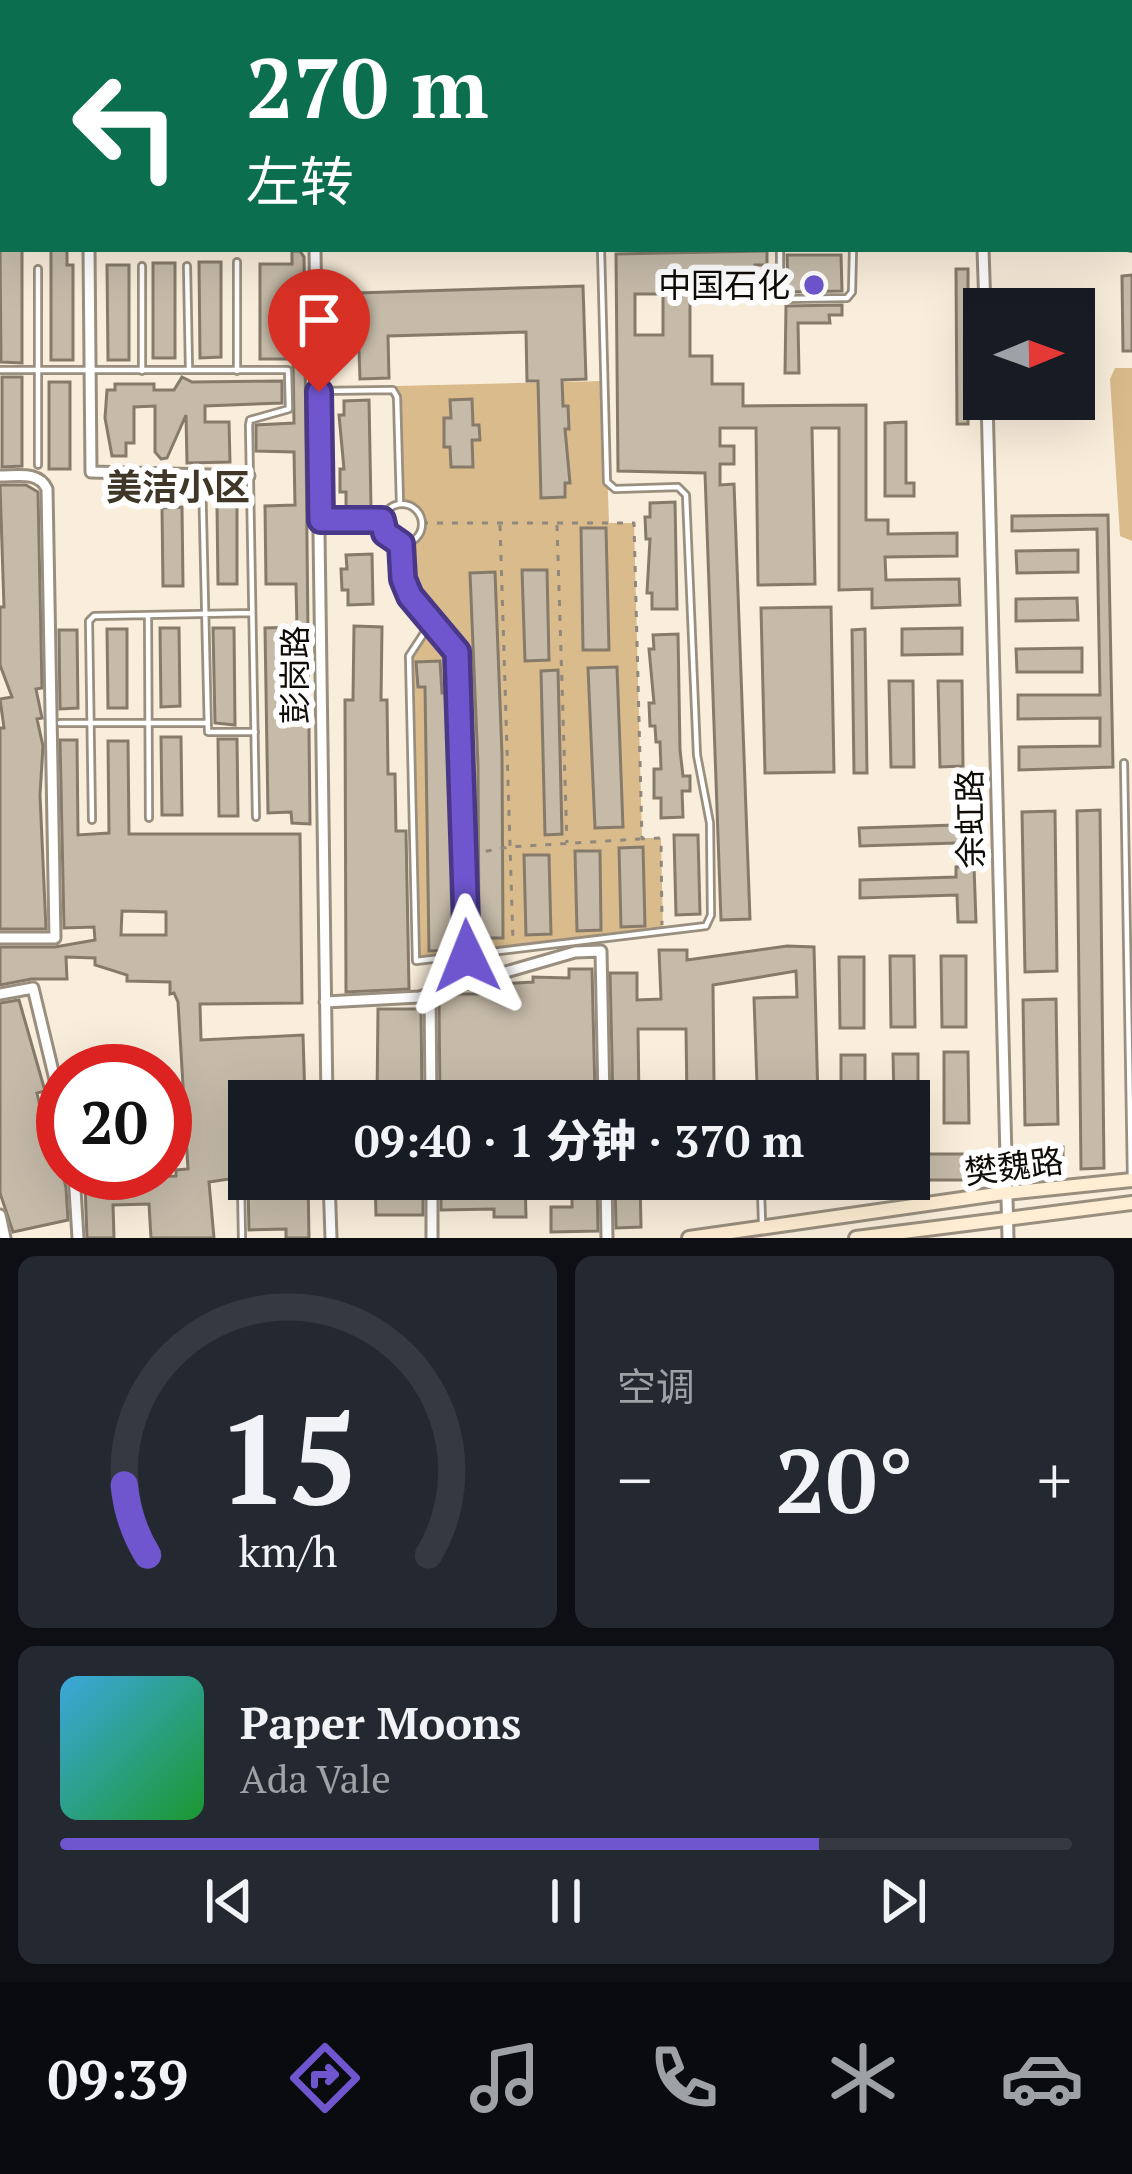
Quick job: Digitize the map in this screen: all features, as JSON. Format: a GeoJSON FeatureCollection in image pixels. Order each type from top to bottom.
{"type":"FeatureCollection","features":[{"type":"Feature","properties":{"kind":"street"},"geometry":{"type":"LineString","coordinates":[[89,252],[92,472],[249,476]]}},
{"type":"Feature","properties":{"kind":"street","name":"彭岗路"},"geometry":{"type":"LineString","coordinates":[[315,252],[327,1080]]}},
{"type":"Feature","properties":{"kind":"street"},"geometry":{"type":"LineString","coordinates":[[983,252],[984,288]]}},
{"type":"Feature","properties":{"kind":"street","name":"余虹路"},"geometry":{"type":"LineString","coordinates":[[988,420],[1008,1238]]}},
{"type":"Feature","properties":{"kind":"street"},"geometry":{"type":"LineString","coordinates":[[0,476],[35,476],[47,489],[55,938],[0,938]]}},
{"type":"Feature","properties":{"kind":"street"},"geometry":{"type":"LineString","coordinates":[[325,1002],[399,1000],[574,952],[601,951],[604,1080]]}},
{"type":"Feature","properties":{"kind":"street"},"geometry":{"type":"LineString","coordinates":[[0,994],[33,988],[46,1044]]}},
{"type":"Feature","properties":{"kind":"street"},"geometry":{"type":"LineString","coordinates":[[430,994],[431,1080]]}},
{"type":"Feature","properties":{"kind":"street","name":"樊魏路"},"geometry":{"type":"LineString","coordinates":[[689,1238],[1131,1180]]}},
{"type":"Feature","properties":{"kind":"street"},"geometry":{"type":"LineString","coordinates":[[76,1200],[78,1238]]}},
{"type":"Feature","properties":{"kind":"street"},"geometry":{"type":"LineString","coordinates":[[330,1200],[331,1238]]}},
{"type":"Feature","properties":{"kind":"street"},"geometry":{"type":"LineString","coordinates":[[432,1200],[432,1238]]}},
{"type":"Feature","properties":{"kind":"street"},"geometry":{"type":"LineString","coordinates":[[606,1200],[607,1238]]}},
{"type":"Feature","properties":{"kind":"street","name":"樊魏路"},"geometry":{"type":"LineString","coordinates":[[856,1238],[1132,1203]]}},
{"type":"Feature","properties":{"kind":"street"},"geometry":{"type":"LineString","coordinates":[[0,1215],[5,1238]]}},
{"type":"Feature","properties":{"kind":"lane"},"geometry":{"type":"LineString","coordinates":[[430,624],[409,656],[416,962],[697,929],[711,921],[710,823],[697,755],[686,495],[678,488],[615,489],[607,482],[601,252]]}},
{"type":"Feature","properties":{"kind":"lane"},"geometry":{"type":"LineString","coordinates":[[780,252],[780,294],[786,299],[847,298],[852,292],[853,252]]}},
{"type":"Feature","properties":{"kind":"lane"},"geometry":{"type":"LineString","coordinates":[[237,262],[237,370]]}},
{"type":"Feature","properties":{"kind":"lane"},"geometry":{"type":"LineString","coordinates":[[142,266],[142,371]]}},
{"type":"Feature","properties":{"kind":"lane"},"geometry":{"type":"LineString","coordinates":[[187,266],[189,371]]}},
{"type":"Feature","properties":{"kind":"lane"},"geometry":{"type":"LineString","coordinates":[[38,268],[38,465]]}},
{"type":"Feature","properties":{"kind":"lane"},"geometry":{"type":"LineString","coordinates":[[0,370],[288,370],[290,409],[250,420],[249,425],[256,817]]}},
{"type":"Feature","properties":{"kind":"lane"},"geometry":{"type":"LineString","coordinates":[[319,392],[393,389],[398,398],[400,503]]}},
{"type":"Feature","properties":{"kind":"lane"},"geometry":{"type":"LineString","coordinates":[[202,476],[208,732],[255,732]]}},
{"type":"Feature","properties":{"kind":"lane"},"geometry":{"type":"LineString","coordinates":[[400,503],[413,507],[422,524],[413,540],[401,544],[389,538],[382,524],[388,509],[400,503]]}},
{"type":"Feature","properties":{"kind":"lane"},"geometry":{"type":"LineString","coordinates":[[321,524],[382,524]]}},
{"type":"Feature","properties":{"kind":"lane"},"geometry":{"type":"LineString","coordinates":[[401,544],[403,579],[417,609],[457,652],[467,956]]}},
{"type":"Feature","properties":{"kind":"lane"},"geometry":{"type":"LineString","coordinates":[[92,820],[89,621],[94,616],[252,614]]}},
{"type":"Feature","properties":{"kind":"lane"},"geometry":{"type":"LineString","coordinates":[[148,615],[149,818]]}},
{"type":"Feature","properties":{"kind":"lane"},"geometry":{"type":"LineString","coordinates":[[60,723],[207,723]]}},
{"type":"Feature","properties":{"kind":"lane"},"geometry":{"type":"LineString","coordinates":[[1124,763],[1131,1180]]}},
{"type":"Feature","properties":{"kind":"lane"},"geometry":{"type":"LineString","coordinates":[[241,1200],[242,1238]]}},
{"type":"Feature","properties":{"kind":"lane"},"geometry":{"type":"LineString","coordinates":[[761,1200],[762,1228]]}},
{"type":"Feature","properties":{"kind":"path"},"geometry":{"type":"LineString","coordinates":[[500,523],[513,950]]}},
{"type":"Feature","properties":{"kind":"path"},"geometry":{"type":"LineString","coordinates":[[557,523],[568,843]]}},
{"type":"Feature","properties":{"kind":"path"},"geometry":{"type":"LineString","coordinates":[[422,524],[634,523],[642,839]]}},
{"type":"Feature","properties":{"kind":"path"},"geometry":{"type":"LineString","coordinates":[[464,855],[509,847],[661,838],[662,933]]}},
{"type":"Feature","properties":{"kind":"shaded area"},"geometry":{"type":"Polygon","coordinates":[[[1115,368],[1132,368],[1132,541],[1120,536],[1110,379],[1115,368]]]}},
{"type":"Feature","properties":{"kind":"shaded area"},"geometry":{"type":"Polygon","coordinates":[[[604,381],[609,523],[634,523],[642,838],[661,838],[663,933],[416,961],[409,656],[430,624],[404,567],[401,544],[418,536],[422,523],[413,507],[400,504],[393,390],[396,386],[604,381]]]}},
{"type":"Feature","properties":{"kind":"building"},"geometry":{"type":"Polygon","coordinates":[[[0,252],[22,252],[22,363],[1,362],[0,252]]]}},
{"type":"Feature","properties":{"kind":"building"},"geometry":{"type":"Polygon","coordinates":[[[51,252],[67,252],[67,265],[73,265],[73,360],[51,360],[51,252]]]}},
{"type":"Feature","properties":{"kind":"building"},"geometry":{"type":"Polygon","coordinates":[[[292,252],[301,252],[310,824],[292,823],[291,812],[268,813],[265,628],[297,627],[296,584],[266,584],[265,506],[295,505],[294,452],[256,451],[256,425],[294,423],[293,359],[260,359],[260,264],[292,264],[292,252]]]}},
{"type":"Feature","properties":{"kind":"building"},"geometry":{"type":"Polygon","coordinates":[[[767,252],[767,265],[755,265],[755,275],[719,275],[719,296],[690,296],[690,356],[712,356],[712,384],[743,384],[743,406],[866,405],[866,520],[888,520],[888,534],[957,533],[957,556],[885,557],[886,580],[959,579],[960,605],[872,608],[872,589],[839,590],[839,428],[812,428],[815,584],[758,585],[756,428],[720,428],[720,446],[734,446],[734,464],[720,464],[720,485],[734,484],[750,919],[721,920],[705,473],[618,471],[616,254],[767,252]],[[635,294],[635,335],[663,335],[663,294],[635,294]]]}},
{"type":"Feature","properties":{"kind":"building"},"geometry":{"type":"Polygon","coordinates":[[[787,255],[841,255],[842,291],[788,292],[787,255]]]}},
{"type":"Feature","properties":{"kind":"building"},"geometry":{"type":"Polygon","coordinates":[[[199,262],[221,262],[221,357],[200,358],[199,262]]]}},
{"type":"Feature","properties":{"kind":"building"},"geometry":{"type":"Polygon","coordinates":[[[153,263],[175,263],[175,358],[153,358],[153,263]]]}},
{"type":"Feature","properties":{"kind":"building"},"geometry":{"type":"Polygon","coordinates":[[[107,265],[129,265],[129,360],[108,360],[107,265]]]}},
{"type":"Feature","properties":{"kind":"building"},"geometry":{"type":"Polygon","coordinates":[[[956,269],[968,269],[968,288],[963,288],[963,420],[968,424],[957,424],[956,269]]]}},
{"type":"Feature","properties":{"kind":"building"},"geometry":{"type":"Polygon","coordinates":[[[1132,275],[1132,351],[1123,351],[1122,276],[1132,275]]]}},
{"type":"Feature","properties":{"kind":"building"},"geometry":{"type":"Polygon","coordinates":[[[583,286],[586,379],[562,380],[569,429],[565,429],[570,483],[565,483],[565,497],[541,498],[538,381],[527,381],[526,332],[388,336],[389,378],[360,379],[357,293],[583,286]]]}},
{"type":"Feature","properties":{"kind":"building"},"geometry":{"type":"Polygon","coordinates":[[[842,305],[842,315],[829,315],[830,323],[798,323],[799,373],[785,373],[786,306],[842,305]]]}},
{"type":"Feature","properties":{"kind":"building"},"geometry":{"type":"Polygon","coordinates":[[[2,377],[22,377],[22,466],[2,467],[2,377]]]}},
{"type":"Feature","properties":{"kind":"building"},"geometry":{"type":"Polygon","coordinates":[[[182,377],[192,382],[282,381],[282,403],[205,406],[205,422],[229,422],[230,462],[187,463],[186,415],[167,458],[161,459],[155,452],[155,406],[134,407],[134,443],[126,443],[126,456],[112,456],[105,418],[107,390],[115,390],[115,384],[154,384],[154,390],[174,390],[182,377]]]}},
{"type":"Feature","properties":{"kind":"building"},"geometry":{"type":"Polygon","coordinates":[[[49,382],[70,382],[70,469],[49,469],[49,382]]]}},
{"type":"Feature","properties":{"kind":"building"},"geometry":{"type":"Polygon","coordinates":[[[472,399],[473,425],[479,425],[480,440],[472,440],[473,467],[451,467],[450,447],[444,447],[444,418],[451,418],[450,400],[472,399]]]}},
{"type":"Feature","properties":{"kind":"building"},"geometry":{"type":"Polygon","coordinates":[[[369,400],[371,507],[346,508],[346,492],[340,492],[340,469],[344,469],[339,415],[344,415],[344,401],[369,400]]]}},
{"type":"Feature","properties":{"kind":"building"},"geometry":{"type":"Polygon","coordinates":[[[906,422],[906,483],[914,483],[914,496],[885,496],[885,423],[906,422]]]}},
{"type":"Feature","properties":{"kind":"building"},"geometry":{"type":"Polygon","coordinates":[[[0,485],[26,485],[38,492],[42,688],[36,689],[42,718],[37,719],[43,746],[40,795],[46,929],[0,929],[0,728],[4,728],[0,699],[12,697],[0,665],[0,607],[4,607],[0,485]]]}},
{"type":"Feature","properties":{"kind":"building"},"geometry":{"type":"Polygon","coordinates":[[[675,502],[677,609],[652,609],[652,593],[647,593],[650,539],[646,539],[645,517],[650,517],[650,503],[675,502]]]}},
{"type":"Feature","properties":{"kind":"building"},"geometry":{"type":"Polygon","coordinates":[[[217,506],[237,506],[237,584],[218,584],[217,506]]]}},
{"type":"Feature","properties":{"kind":"building"},"geometry":{"type":"Polygon","coordinates":[[[182,507],[183,586],[163,586],[162,508],[182,507]]]}},
{"type":"Feature","properties":{"kind":"building"},"geometry":{"type":"Polygon","coordinates":[[[1108,515],[1113,767],[1019,770],[1019,747],[1100,746],[1100,718],[1018,719],[1018,695],[1100,695],[1097,529],[1012,531],[1012,516],[1108,515]]]}},
{"type":"Feature","properties":{"kind":"building"},"geometry":{"type":"Polygon","coordinates":[[[581,528],[606,528],[609,650],[583,650],[581,528]]]}},
{"type":"Feature","properties":{"kind":"building"},"geometry":{"type":"Polygon","coordinates":[[[1078,550],[1078,572],[1017,573],[1016,551],[1078,550]]]}},
{"type":"Feature","properties":{"kind":"building"},"geometry":{"type":"Polygon","coordinates":[[[372,554],[373,604],[348,605],[341,569],[347,569],[346,555],[372,554]]]}},
{"type":"Feature","properties":{"kind":"building"},"geometry":{"type":"Polygon","coordinates":[[[522,570],[547,570],[549,660],[525,661],[522,570]]]}},
{"type":"Feature","properties":{"kind":"building"},"geometry":{"type":"Polygon","coordinates":[[[495,572],[503,938],[479,938],[470,573],[495,572]]]}},
{"type":"Feature","properties":{"kind":"building"},"geometry":{"type":"Polygon","coordinates":[[[1077,598],[1078,620],[1016,621],[1016,599],[1077,598]]]}},
{"type":"Feature","properties":{"kind":"building"},"geometry":{"type":"Polygon","coordinates":[[[831,607],[834,772],[765,773],[761,608],[831,607]]]}},
{"type":"Feature","properties":{"kind":"building"},"geometry":{"type":"Polygon","coordinates":[[[354,626],[382,627],[381,700],[387,700],[388,774],[395,774],[396,831],[406,831],[409,989],[346,992],[345,700],[353,700],[354,626]]]}},
{"type":"Feature","properties":{"kind":"building"},"geometry":{"type":"Polygon","coordinates":[[[160,628],[179,628],[180,706],[161,707],[160,628]]]}},
{"type":"Feature","properties":{"kind":"building"},"geometry":{"type":"Polygon","coordinates":[[[213,628],[234,628],[235,725],[215,723],[213,628]]]}},
{"type":"Feature","properties":{"kind":"building"},"geometry":{"type":"Polygon","coordinates":[[[962,628],[962,654],[902,655],[902,629],[962,628]]]}},
{"type":"Feature","properties":{"kind":"building"},"geometry":{"type":"Polygon","coordinates":[[[107,629],[127,629],[127,708],[108,708],[107,629]]]}},
{"type":"Feature","properties":{"kind":"building"},"geometry":{"type":"Polygon","coordinates":[[[865,629],[867,773],[854,773],[852,630],[865,629]]]}},
{"type":"Feature","properties":{"kind":"building"},"geometry":{"type":"Polygon","coordinates":[[[59,630],[77,630],[78,708],[60,709],[59,630]]]}},
{"type":"Feature","properties":{"kind":"building"},"geometry":{"type":"Polygon","coordinates":[[[678,634],[680,750],[690,791],[682,791],[683,817],[661,818],[661,798],[654,798],[654,769],[661,769],[660,742],[656,742],[655,726],[650,726],[649,703],[654,703],[649,649],[654,649],[653,635],[678,634]]]}},
{"type":"Feature","properties":{"kind":"building"},"geometry":{"type":"Polygon","coordinates":[[[1082,648],[1082,672],[1017,672],[1016,649],[1082,648]]]}},
{"type":"Feature","properties":{"kind":"building"},"geometry":{"type":"Polygon","coordinates":[[[440,661],[442,693],[450,693],[454,950],[429,951],[425,687],[418,687],[416,662],[440,661]]]}},
{"type":"Feature","properties":{"kind":"building"},"geometry":{"type":"Polygon","coordinates":[[[617,667],[623,827],[595,828],[588,668],[617,667]]]}},
{"type":"Feature","properties":{"kind":"building"},"geometry":{"type":"Polygon","coordinates":[[[558,670],[562,834],[545,835],[541,671],[558,670]]]}},
{"type":"Feature","properties":{"kind":"building"},"geometry":{"type":"Polygon","coordinates":[[[889,681],[913,681],[914,767],[891,767],[889,681]]]}},
{"type":"Feature","properties":{"kind":"building"},"geometry":{"type":"Polygon","coordinates":[[[938,681],[962,681],[963,766],[940,767],[938,681]]]}},
{"type":"Feature","properties":{"kind":"building"},"geometry":{"type":"Polygon","coordinates":[[[161,737],[181,737],[182,815],[162,815],[161,737]]]}},
{"type":"Feature","properties":{"kind":"building"},"geometry":{"type":"Polygon","coordinates":[[[218,739],[237,739],[238,816],[219,816],[218,739]]]}},
{"type":"Feature","properties":{"kind":"building"},"geometry":{"type":"Polygon","coordinates":[[[60,740],[77,740],[78,835],[109,833],[108,741],[128,741],[129,834],[300,834],[302,1003],[200,1004],[201,1040],[303,1035],[304,1080],[228,1080],[228,1179],[209,1182],[214,1238],[151,1238],[149,1204],[113,1205],[114,1238],[87,1238],[86,1200],[192,1200],[192,1044],[181,1044],[178,1002],[170,994],[170,982],[127,981],[127,975],[95,965],[95,958],[66,957],[67,979],[0,985],[0,947],[55,947],[95,940],[94,927],[64,928],[60,740]],[[122,911],[121,935],[166,935],[166,912],[122,911]]]}},
{"type":"Feature","properties":{"kind":"building"},"geometry":{"type":"Polygon","coordinates":[[[973,791],[975,847],[957,847],[956,843],[860,846],[859,828],[956,825],[955,792],[973,791]]]}},
{"type":"Feature","properties":{"kind":"building"},"geometry":{"type":"Polygon","coordinates":[[[1100,810],[1104,1168],[1081,1169],[1077,811],[1100,810]]]}},
{"type":"Feature","properties":{"kind":"building"},"geometry":{"type":"Polygon","coordinates":[[[1055,811],[1057,971],[1025,972],[1022,812],[1055,811]]]}},
{"type":"Feature","properties":{"kind":"building"},"geometry":{"type":"Polygon","coordinates":[[[674,835],[698,835],[700,914],[676,915],[674,835]]]}},
{"type":"Feature","properties":{"kind":"building"},"geometry":{"type":"Polygon","coordinates":[[[643,847],[645,926],[621,927],[619,848],[643,847]]]}},
{"type":"Feature","properties":{"kind":"building"},"geometry":{"type":"Polygon","coordinates":[[[575,851],[600,851],[601,930],[577,931],[575,851]]]}},
{"type":"Feature","properties":{"kind":"building"},"geometry":{"type":"Polygon","coordinates":[[[524,855],[549,855],[551,934],[526,935],[524,855]]]}},
{"type":"Feature","properties":{"kind":"building"},"geometry":{"type":"Polygon","coordinates":[[[974,866],[976,922],[958,922],[957,895],[860,898],[860,880],[956,877],[956,867],[974,866]]]}},
{"type":"Feature","properties":{"kind":"building"},"geometry":{"type":"Polygon","coordinates":[[[787,946],[814,947],[817,1080],[757,1080],[754,998],[797,997],[796,971],[713,985],[714,1080],[687,1080],[686,1029],[638,1029],[639,1080],[613,1080],[610,973],[637,973],[637,1000],[661,999],[659,950],[687,950],[687,960],[787,946]]]}},
{"type":"Feature","properties":{"kind":"building"},"geometry":{"type":"Polygon","coordinates":[[[890,956],[914,956],[915,1027],[891,1027],[890,956]]]}},
{"type":"Feature","properties":{"kind":"building"},"geometry":{"type":"Polygon","coordinates":[[[941,956],[966,956],[966,1027],[942,1027],[941,956]]]}},
{"type":"Feature","properties":{"kind":"building"},"geometry":{"type":"Polygon","coordinates":[[[839,957],[864,957],[864,1028],[840,1028],[839,957]]]}},
{"type":"Feature","properties":{"kind":"building"},"geometry":{"type":"Polygon","coordinates":[[[569,969],[592,969],[595,1080],[440,1080],[439,1001],[460,994],[497,994],[497,984],[533,982],[533,977],[569,978],[569,969]]]}},
{"type":"Feature","properties":{"kind":"building"},"geometry":{"type":"Polygon","coordinates":[[[1056,999],[1058,1124],[1025,1125],[1023,1000],[1056,999]]]}},
{"type":"Feature","properties":{"kind":"building"},"geometry":{"type":"Polygon","coordinates":[[[19,1000],[36,1060],[36,1200],[67,1200],[68,1220],[13,1232],[0,1193],[0,1003],[19,1000]]]}},
{"type":"Feature","properties":{"kind":"building"},"geometry":{"type":"Polygon","coordinates":[[[378,1009],[421,1009],[422,1080],[377,1080],[378,1009]]]}},
{"type":"Feature","properties":{"kind":"building"},"geometry":{"type":"Polygon","coordinates":[[[944,1052],[968,1052],[969,1123],[944,1123],[944,1052]]]}},
{"type":"Feature","properties":{"kind":"building"},"geometry":{"type":"Polygon","coordinates":[[[893,1054],[918,1054],[918,1080],[894,1080],[893,1054]]]}},
{"type":"Feature","properties":{"kind":"building"},"geometry":{"type":"Polygon","coordinates":[[[841,1055],[865,1055],[865,1080],[841,1080],[841,1055]]]}},
{"type":"Feature","properties":{"kind":"building"},"geometry":{"type":"Polygon","coordinates":[[[1063,1147],[1063,1168],[1025,1169],[1025,1148],[1063,1147]]]}},
{"type":"Feature","properties":{"kind":"building"},"geometry":{"type":"Polygon","coordinates":[[[930,1154],[966,1154],[966,1180],[930,1180],[930,1154]]]}},
{"type":"Feature","properties":{"kind":"building"},"geometry":{"type":"Polygon","coordinates":[[[248,1200],[308,1200],[309,1238],[286,1238],[286,1229],[249,1230],[248,1200]]]}},
{"type":"Feature","properties":{"kind":"building"},"geometry":{"type":"Polygon","coordinates":[[[376,1200],[423,1200],[423,1215],[376,1215],[376,1200]]]}},
{"type":"Feature","properties":{"kind":"building"},"geometry":{"type":"Polygon","coordinates":[[[441,1200],[526,1200],[526,1217],[494,1217],[494,1209],[441,1210],[441,1200]]]}},
{"type":"Feature","properties":{"kind":"building"},"geometry":{"type":"Polygon","coordinates":[[[572,1200],[597,1200],[598,1231],[551,1232],[551,1207],[572,1207],[572,1200]]]}},
{"type":"Feature","properties":{"kind":"building"},"geometry":{"type":"Polygon","coordinates":[[[615,1200],[640,1200],[641,1227],[616,1228],[615,1200]]]}},
{"type":"Feature","properties":{"kind":"place","name":"中国石化"},"geometry":{"type":"Point","coordinates":[814,285]}},
{"type":"Feature","properties":{"kind":"district","name":"美洁小区"},"geometry":{"type":"Point","coordinates":[178,487]}},
{"type":"Feature","properties":{"kind":"route"},"geometry":{"type":"LineString","coordinates":[[319,392],[321,520],[382,520],[385,533],[401,544],[403,579],[417,609],[457,652],[467,956]]}}]}
